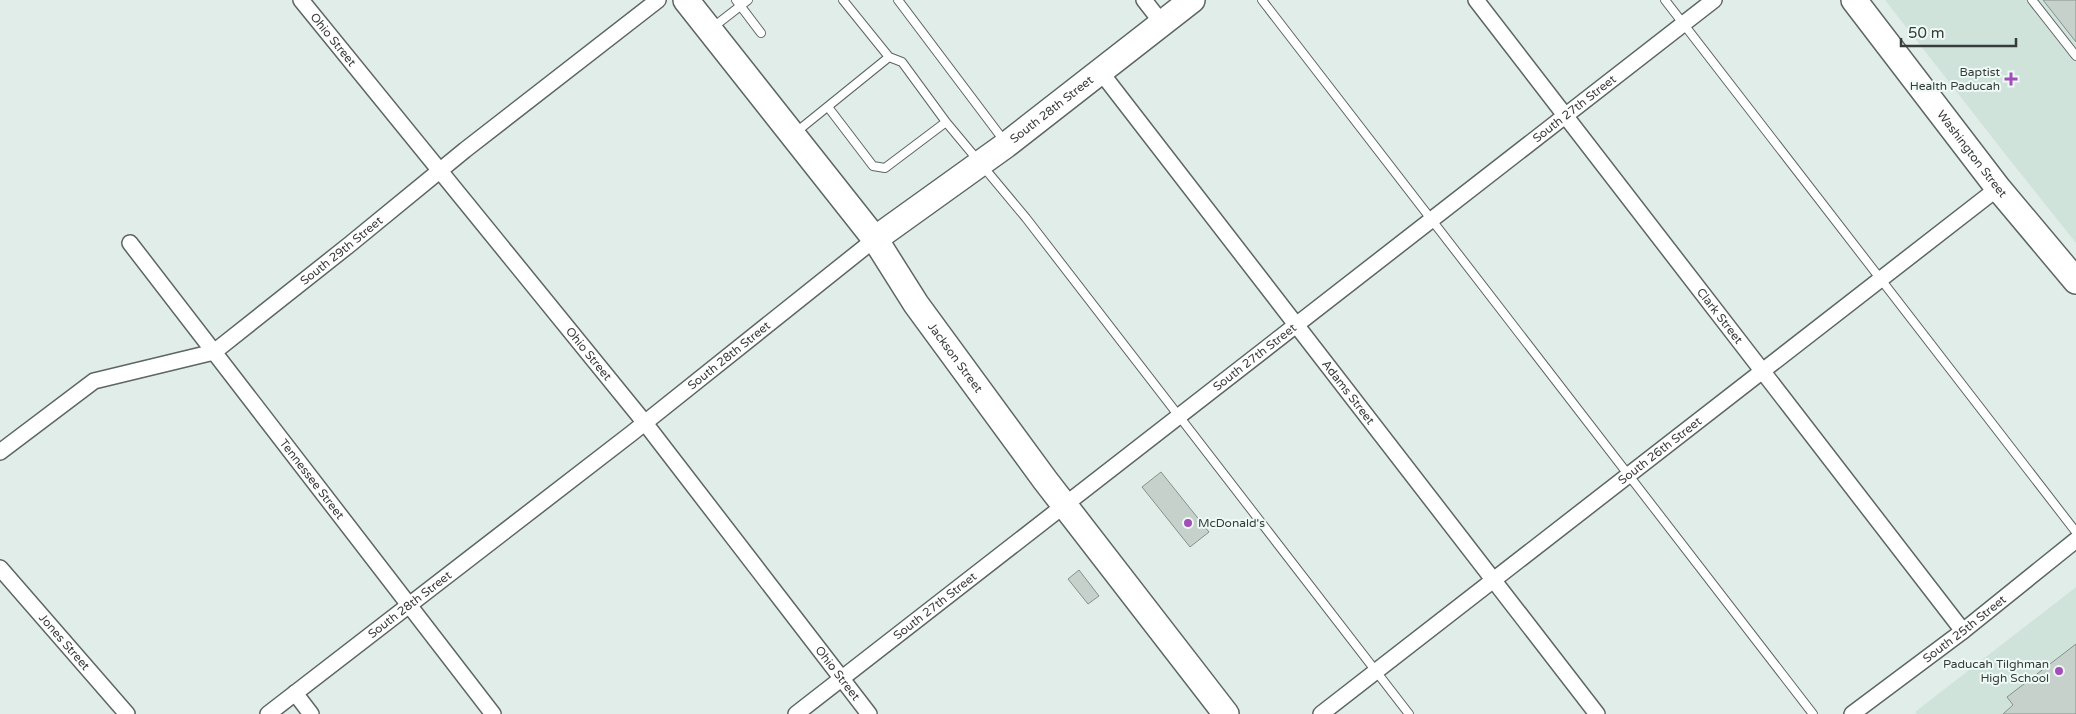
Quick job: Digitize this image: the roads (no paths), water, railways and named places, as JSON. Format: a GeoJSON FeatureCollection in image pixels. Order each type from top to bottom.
{"type":"FeatureCollection","features":[{"type":"Feature","properties":{"kind":"main road","name":"Jackson Street"},"geometry":{"type":"LineString","coordinates":[[686,0],[874,239],[916,304],[1064,506],[1226,714]]}},
{"type":"Feature","properties":{"kind":"main road","name":"South 28th Street"},"geometry":{"type":"LineString","coordinates":[[874,239],[1007,144],[1192,0]]}},
{"type":"Feature","properties":{"kind":"main road","name":"Washington Street"},"geometry":{"type":"LineString","coordinates":[[1854,0],[1998,188],[2076,281]]}},
{"type":"Feature","properties":{"kind":"street","name":"Ohio Street"},"geometry":{"type":"LineString","coordinates":[[301,0],[645,422],[869,714]]}},
{"type":"Feature","properties":{"kind":"street","name":"South 29th Street"},"geometry":{"type":"LineString","coordinates":[[0,452],[94,381],[214,352],[349,245],[440,169],[658,0]]}},
{"type":"Feature","properties":{"kind":"street"},"geometry":{"type":"LineString","coordinates":[[1144,0],[1162,24]]}},
{"type":"Feature","properties":{"kind":"street","name":"Clark Street"},"geometry":{"type":"LineString","coordinates":[[1476,0],[1963,630]]}},
{"type":"Feature","properties":{"kind":"street","name":"South 27th Street"},"geometry":{"type":"LineString","coordinates":[[796,714],[1714,0]]}},
{"type":"Feature","properties":{"kind":"street","name":"Adams Street"},"geometry":{"type":"LineString","coordinates":[[1100,71],[1597,714]]}},
{"type":"Feature","properties":{"kind":"street","name":"South 26th Street"},"geometry":{"type":"LineString","coordinates":[[1321,714],[1998,188]]}},
{"type":"Feature","properties":{"kind":"street","name":"South 28th Street"},"geometry":{"type":"LineString","coordinates":[[268,714],[645,422],[874,239]]}},
{"type":"Feature","properties":{"kind":"street","name":"Tennessee Street"},"geometry":{"type":"LineString","coordinates":[[130,243],[493,714]]}},
{"type":"Feature","properties":{"kind":"street","name":"South 25th Street"},"geometry":{"type":"LineString","coordinates":[[1852,714],[1963,630],[2076,540]]}},
{"type":"Feature","properties":{"kind":"street","name":"Jones Street"},"geometry":{"type":"LineString","coordinates":[[0,568],[127,714]]}},
{"type":"Feature","properties":{"kind":"street"},"geometry":{"type":"LineString","coordinates":[[295,693],[312,714]]}},
{"type":"Feature","properties":{"kind":"lane"},"geometry":{"type":"LineString","coordinates":[[710,30],[738,3],[748,0]]}},
{"type":"Feature","properties":{"kind":"lane"},"geometry":{"type":"LineString","coordinates":[[843,0],[889,57],[902,62],[946,122],[981,162],[1409,714]]}},
{"type":"Feature","properties":{"kind":"lane"},"geometry":{"type":"LineString","coordinates":[[898,0],[1007,144]]}},
{"type":"Feature","properties":{"kind":"lane"},"geometry":{"type":"LineString","coordinates":[[1262,0],[1813,714]]}},
{"type":"Feature","properties":{"kind":"lane"},"geometry":{"type":"LineString","coordinates":[[1665,0],[2076,532]]}},
{"type":"Feature","properties":{"kind":"lane"},"geometry":{"type":"LineString","coordinates":[[2032,0],[2076,56]]}},
{"type":"Feature","properties":{"kind":"lane"},"geometry":{"type":"LineString","coordinates":[[738,3],[761,33]]}},
{"type":"Feature","properties":{"kind":"lane"},"geometry":{"type":"LineString","coordinates":[[792,135],[889,57]]}},
{"type":"Feature","properties":{"kind":"lane"},"geometry":{"type":"LineString","coordinates":[[828,107],[873,166],[885,168],[946,122]]}},
{"type":"Feature","properties":{"kind":"place","name":"Baptist Health Paducah"},"geometry":{"type":"Point","coordinates":[2011,79]}},
{"type":"Feature","properties":{"kind":"place","name":"McDonald's"},"geometry":{"type":"Point","coordinates":[1188,523]}},
{"type":"Feature","properties":{"kind":"place","name":"Paducah Tilghman High School"},"geometry":{"type":"Point","coordinates":[2059,671]}}]}
